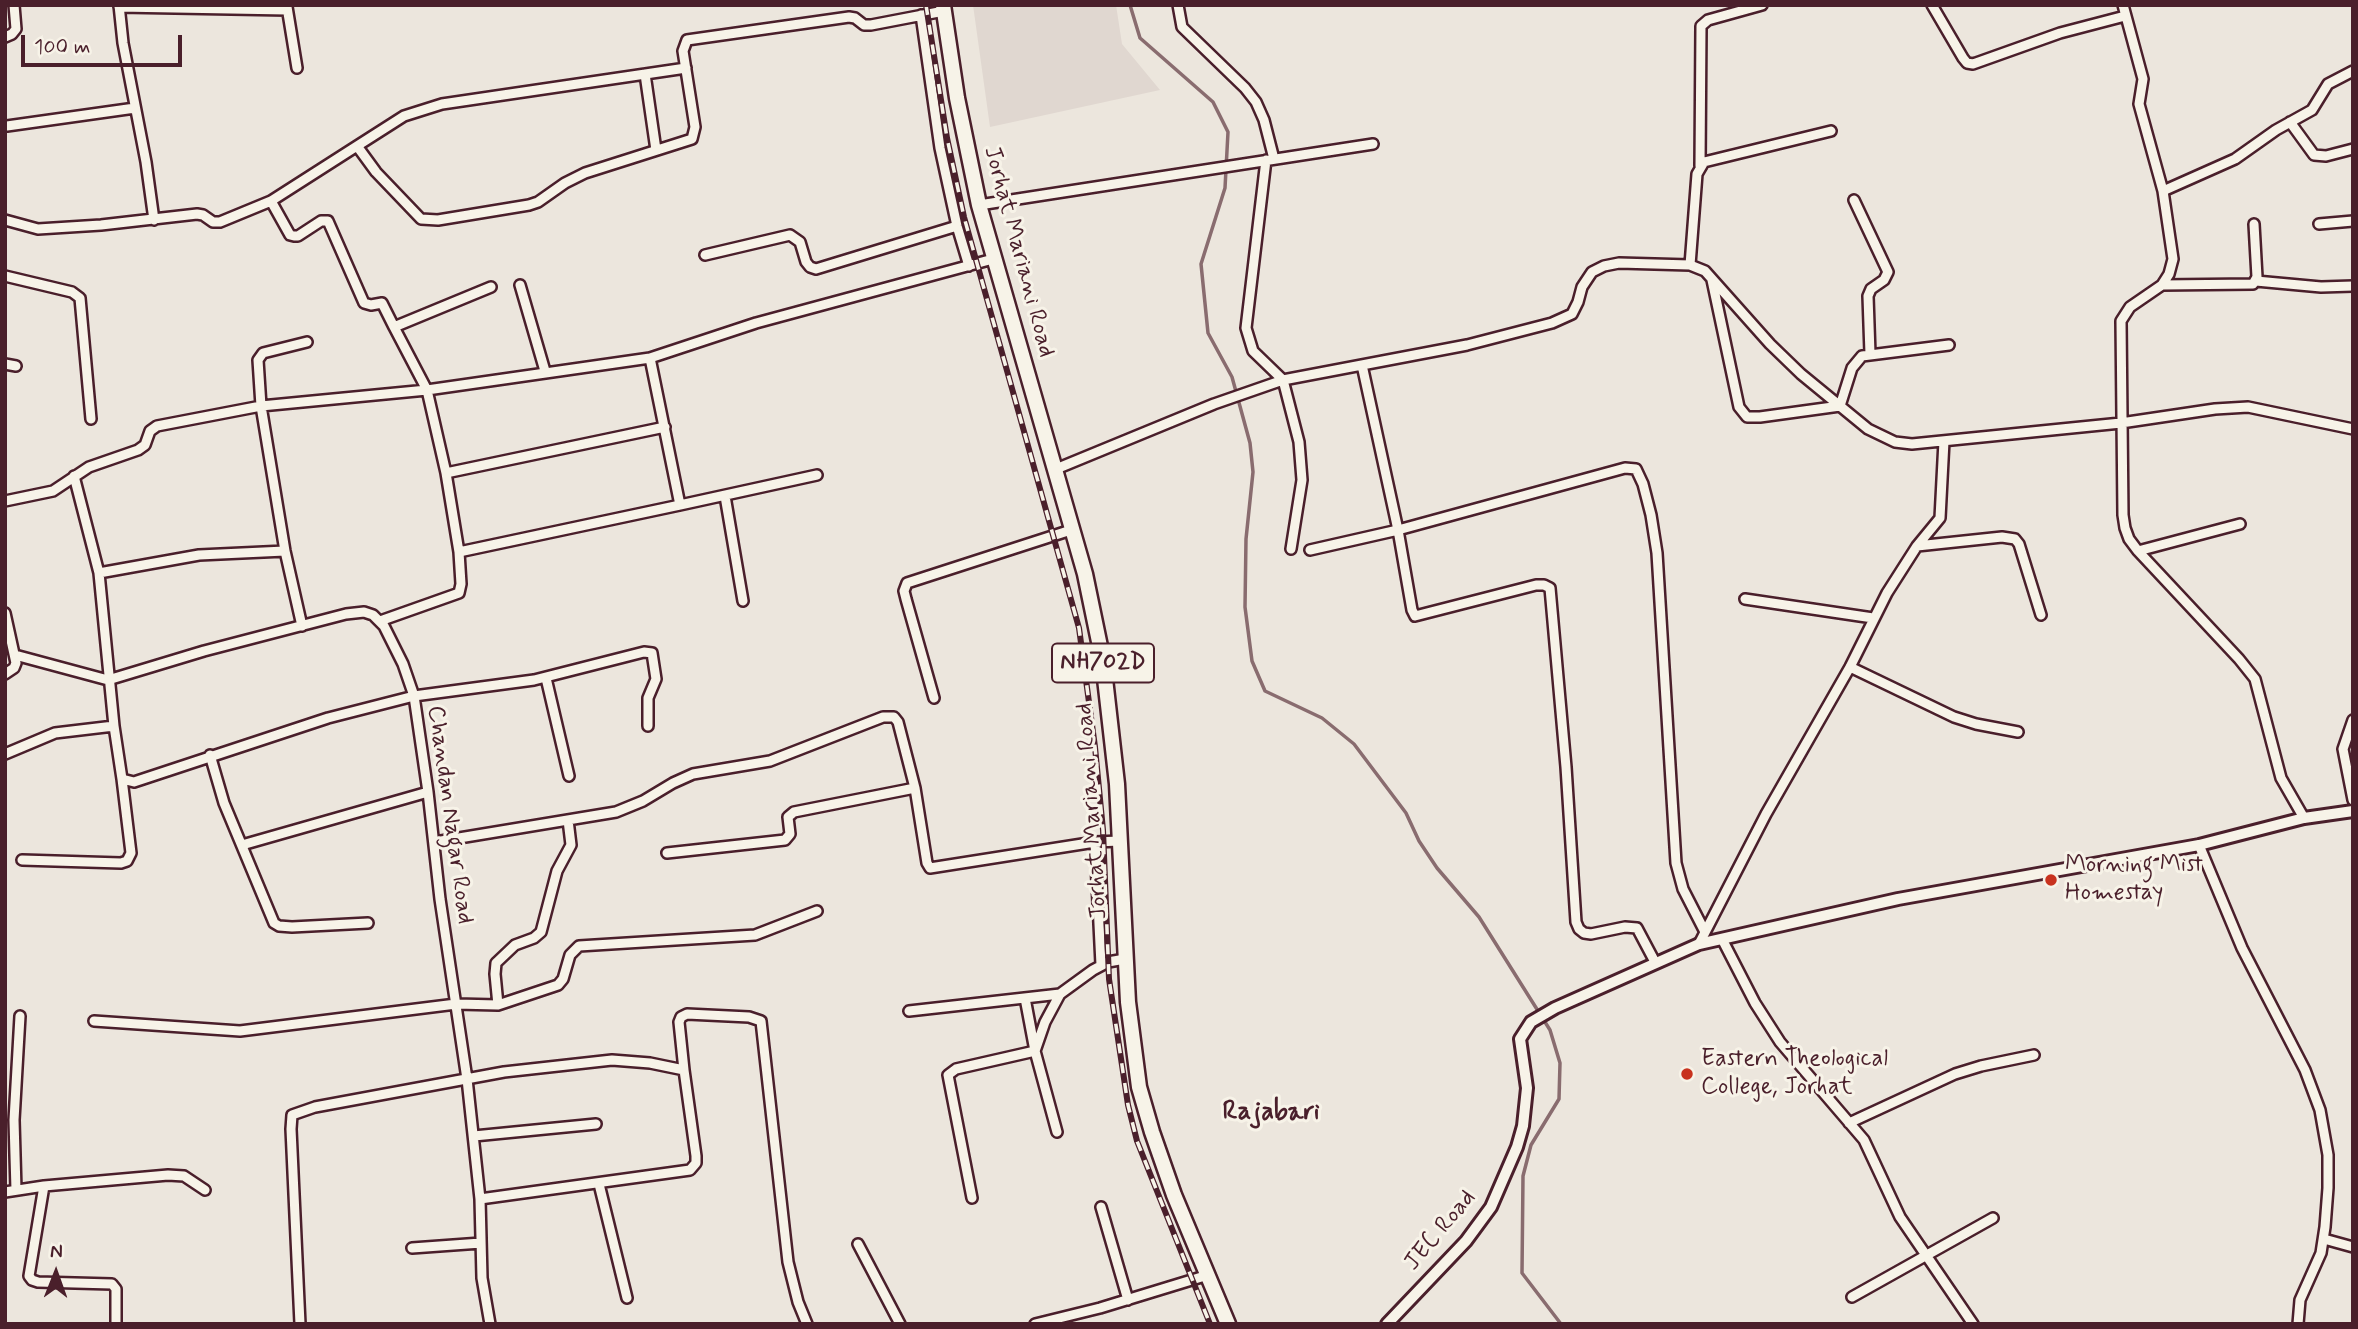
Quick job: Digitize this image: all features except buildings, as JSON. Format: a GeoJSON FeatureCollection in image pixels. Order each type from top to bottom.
{"type":"FeatureCollection","features":[{"type":"Feature","properties":{"kind":"highway","name":"Jorhat Mariani Road"},"geometry":{"type":"LineString","coordinates":[[943,8],[963,134],[979,205],[1056,469],[1071,530],[1086,574],[1103,661],[1110,706],[1125,959],[1139,1087],[1174,1195],[1228,1324]]}},
{"type":"Feature","properties":{"kind":"street"},"geometry":{"type":"LineString","coordinates":[[5,37],[16,29],[14,5]]}},
{"type":"Feature","properties":{"kind":"street"},"geometry":{"type":"LineString","coordinates":[[1178,5],[1182,27],[1245,88],[1256,102],[1264,120],[1270,160],[1246,328],[1253,351],[1283,380],[1294,418],[1302,467],[1291,549]]}},
{"type":"Feature","properties":{"kind":"street"},"geometry":{"type":"LineString","coordinates":[[1690,265],[1697,174],[1700,166],[1701,26],[1708,20],[1762,5]]}},
{"type":"Feature","properties":{"kind":"street"},"geometry":{"type":"LineString","coordinates":[[1932,5],[1963,58],[1967,63],[1973,64],[2052,35],[2125,16]]}},
{"type":"Feature","properties":{"kind":"street"},"geometry":{"type":"LineString","coordinates":[[2123,5],[2143,79],[2139,104],[2163,191],[2173,259],[2169,274],[2162,285],[2130,307],[2121,321],[2123,515],[2129,538],[2138,551],[2255,679],[2281,778],[2304,818]]}},
{"type":"Feature","properties":{"kind":"street"},"geometry":{"type":"LineString","coordinates":[[154,220],[119,6],[287,7],[297,68]]}},
{"type":"Feature","properties":{"kind":"street"},"geometry":{"type":"LineString","coordinates":[[357,146],[376,172],[421,219],[428,221],[538,202],[578,176],[692,139],[695,134],[684,44],[693,38],[849,17],[867,26],[943,8]]}},
{"type":"Feature","properties":{"kind":"street"},"geometry":{"type":"LineString","coordinates":[[921,15],[940,148],[957,226],[969,266]]}},
{"type":"Feature","properties":{"kind":"street"},"geometry":{"type":"LineString","coordinates":[[5,220],[38,229],[197,214],[213,222],[220,222],[271,201],[404,116],[435,105],[686,68]]}},
{"type":"Feature","properties":{"kind":"street"},"geometry":{"type":"LineString","coordinates":[[2163,191],[2226,165],[2316,106],[2328,84],[2353,71]]}},
{"type":"Feature","properties":{"kind":"street"},"geometry":{"type":"LineString","coordinates":[[645,74],[656,150]]}},
{"type":"Feature","properties":{"kind":"street"},"geometry":{"type":"LineString","coordinates":[[7,127],[135,108]]}},
{"type":"Feature","properties":{"kind":"street"},"geometry":{"type":"LineString","coordinates":[[2290,122],[2314,155],[2326,156],[2353,149]]}},
{"type":"Feature","properties":{"kind":"street"},"geometry":{"type":"LineString","coordinates":[[1700,166],[1709,160],[1831,131]]}},
{"type":"Feature","properties":{"kind":"street"},"geometry":{"type":"LineString","coordinates":[[979,205],[1373,144]]}},
{"type":"Feature","properties":{"kind":"street"},"geometry":{"type":"LineString","coordinates":[[1854,200],[1888,272],[1884,280],[1871,289],[1868,296],[1870,354]]}},
{"type":"Feature","properties":{"kind":"street"},"geometry":{"type":"LineString","coordinates":[[271,201],[294,236],[321,221],[328,221],[364,303],[383,303],[426,390],[446,473],[459,552],[461,584],[458,593],[380,621]]}},
{"type":"Feature","properties":{"kind":"street"},"geometry":{"type":"LineString","coordinates":[[2319,224],[2353,221]]}},
{"type":"Feature","properties":{"kind":"street"},"geometry":{"type":"LineString","coordinates":[[2254,224],[2256,281]]}},
{"type":"Feature","properties":{"kind":"street"},"geometry":{"type":"LineString","coordinates":[[705,255],[790,235],[800,242],[810,267],[816,269],[957,226]]}},
{"type":"Feature","properties":{"kind":"street"},"geometry":{"type":"LineString","coordinates":[[5,501],[53,491],[89,467],[138,450],[145,445],[150,431],[157,426],[261,406],[426,390],[650,358],[756,323],[993,259]]}},
{"type":"Feature","properties":{"kind":"street"},"geometry":{"type":"LineString","coordinates":[[1056,469],[1214,404],[1283,380],[1467,345],[1564,319],[1575,309],[1587,277],[1604,266],[1632,263],[1698,267],[1712,278],[1785,359],[1868,429],[1895,443],[1912,444],[2121,424],[2215,409],[2248,407],[2353,429]]}},
{"type":"Feature","properties":{"kind":"street"},"geometry":{"type":"LineString","coordinates":[[5,276],[72,292],[80,298],[91,419]]}},
{"type":"Feature","properties":{"kind":"street"},"geometry":{"type":"LineString","coordinates":[[1712,278],[1739,407],[1743,414],[1747,417],[1760,417],[1840,406]]}},
{"type":"Feature","properties":{"kind":"street"},"geometry":{"type":"LineString","coordinates":[[2162,285],[2247,285],[2256,281],[2321,287],[2353,286]]}},
{"type":"Feature","properties":{"kind":"street"},"geometry":{"type":"LineString","coordinates":[[520,285],[545,371]]}},
{"type":"Feature","properties":{"kind":"street"},"geometry":{"type":"LineString","coordinates":[[394,327],[491,287]]}},
{"type":"Feature","properties":{"kind":"street"},"geometry":{"type":"LineString","coordinates":[[302,626],[285,551],[261,406],[257,365],[259,356],[307,342]]}},
{"type":"Feature","properties":{"kind":"street"},"geometry":{"type":"LineString","coordinates":[[1840,406],[1854,363],[1862,356],[1949,345]]}},
{"type":"Feature","properties":{"kind":"street"},"geometry":{"type":"LineString","coordinates":[[650,358],[680,505]]}},
{"type":"Feature","properties":{"kind":"street"},"geometry":{"type":"LineString","coordinates":[[1362,365],[1415,616],[1536,585],[1550,588],[1576,922],[1579,929],[1591,934],[1625,927],[1637,928],[1655,962]]}},
{"type":"Feature","properties":{"kind":"street"},"geometry":{"type":"LineString","coordinates":[[446,473],[665,428]]}},
{"type":"Feature","properties":{"kind":"street"},"geometry":{"type":"LineString","coordinates":[[1699,944],[1704,930],[1850,667],[1873,618],[1917,546],[1940,518],[1944,441]]}},
{"type":"Feature","properties":{"kind":"street"},"geometry":{"type":"LineString","coordinates":[[1310,550],[1398,530],[1625,468],[1636,469],[1646,494],[1657,552],[1676,863],[1683,889],[1704,930]]}},
{"type":"Feature","properties":{"kind":"street"},"geometry":{"type":"LineString","coordinates":[[459,552],[817,475]]}},
{"type":"Feature","properties":{"kind":"street"},"geometry":{"type":"LineString","coordinates":[[22,860],[121,863],[127,861],[131,853],[108,680],[99,573],[74,476]]}},
{"type":"Feature","properties":{"kind":"street"},"geometry":{"type":"LineString","coordinates":[[725,496],[743,601]]}},
{"type":"Feature","properties":{"kind":"street"},"geometry":{"type":"LineString","coordinates":[[2138,551],[2240,524]]}},
{"type":"Feature","properties":{"kind":"street"},"geometry":{"type":"LineString","coordinates":[[934,698],[904,591],[907,583],[1071,530]]}},
{"type":"Feature","properties":{"kind":"street"},"geometry":{"type":"LineString","coordinates":[[1917,546],[2002,537],[2015,539],[2019,544],[2041,615]]}},
{"type":"Feature","properties":{"kind":"street"},"geometry":{"type":"LineString","coordinates":[[99,573],[200,555],[285,551]]}},
{"type":"Feature","properties":{"kind":"street"},"geometry":{"type":"LineString","coordinates":[[1745,599],[1873,618]]}},
{"type":"Feature","properties":{"kind":"street"},"geometry":{"type":"LineString","coordinates":[[15,655],[108,680],[204,651],[355,612],[373,615],[380,621],[403,664],[414,696],[546,678],[644,652],[652,653],[656,679],[648,698],[648,726]]}},
{"type":"Feature","properties":{"kind":"street"},"geometry":{"type":"LineString","coordinates":[[5,613],[15,655],[14,668],[5,674]]}},
{"type":"Feature","properties":{"kind":"street"},"geometry":{"type":"LineString","coordinates":[[1850,667],[1954,717],[2018,732]]}},
{"type":"Feature","properties":{"kind":"street"},"geometry":{"type":"LineString","coordinates":[[546,678],[569,776]]}},
{"type":"Feature","properties":{"kind":"street","name":"Chandan Nagar Road"},"geometry":{"type":"LineString","coordinates":[[122,779],[134,782],[328,718],[414,696],[474,1136],[480,1199],[482,1278],[490,1324]]}},
{"type":"Feature","properties":{"kind":"street"},"geometry":{"type":"LineString","coordinates":[[435,842],[627,809],[682,778],[770,761],[883,717],[894,718],[898,722],[915,788],[930,868],[1095,842],[1120,841]]}},
{"type":"Feature","properties":{"kind":"street"},"geometry":{"type":"LineString","coordinates":[[2353,720],[2343,749],[2353,800]]}},
{"type":"Feature","properties":{"kind":"street"},"geometry":{"type":"LineString","coordinates":[[5,754],[55,733],[114,726]]}},
{"type":"Feature","properties":{"kind":"street"},"geometry":{"type":"LineString","coordinates":[[210,755],[224,803],[271,918],[279,926],[368,923]]}},
{"type":"Feature","properties":{"kind":"street"},"geometry":{"type":"LineString","coordinates":[[667,853],[785,840],[790,834],[788,817],[794,812],[915,788]]}},
{"type":"Feature","properties":{"kind":"street"},"geometry":{"type":"LineString","coordinates":[[242,845],[428,792]]}},
{"type":"Feature","properties":{"kind":"street","name":"JEC Road"},"geometry":{"type":"LineString","coordinates":[[1387,1324],[1466,1241],[1498,1194],[1523,1126],[1527,1088],[1520,1039],[1531,1022],[1555,1007],[1699,944],[1898,899],[2199,845],[2304,818],[2353,811]]}},
{"type":"Feature","properties":{"kind":"street"},"geometry":{"type":"LineString","coordinates":[[498,1005],[496,963],[515,944],[534,938],[541,932],[557,871],[571,845],[568,820]]}},
{"type":"Feature","properties":{"kind":"street"},"geometry":{"type":"LineString","coordinates":[[1095,842],[1101,965]]}},
{"type":"Feature","properties":{"kind":"street"},"geometry":{"type":"LineString","coordinates":[[2199,845],[2242,948],[2316,1094],[2328,1155],[2328,1188],[2324,1239],[2300,1300],[2298,1324]]}},
{"type":"Feature","properties":{"kind":"street"},"geometry":{"type":"LineString","coordinates":[[94,1021],[240,1031],[456,1004],[498,1005],[558,985],[563,979],[570,955],[579,946],[755,936],[817,911]]}},
{"type":"Feature","properties":{"kind":"street"},"geometry":{"type":"LineString","coordinates":[[1722,939],[1755,1003],[1780,1042],[1864,1140],[1894,1205],[1973,1324]]}},
{"type":"Feature","properties":{"kind":"street"},"geometry":{"type":"LineString","coordinates":[[1035,1051],[1045,1022],[1060,994],[1101,965],[1125,959]]}},
{"type":"Feature","properties":{"kind":"street"},"geometry":{"type":"LineString","coordinates":[[909,1011],[1060,994]]}},
{"type":"Feature","properties":{"kind":"street"},"geometry":{"type":"LineString","coordinates":[[1025,998],[1035,1051],[1057,1132]]}},
{"type":"Feature","properties":{"kind":"street"},"geometry":{"type":"LineString","coordinates":[[480,1199],[690,1170],[696,1163],[679,1022],[681,1017],[687,1014],[749,1017],[761,1021],[788,1262],[798,1303],[807,1324]]}},
{"type":"Feature","properties":{"kind":"street"},"geometry":{"type":"LineString","coordinates":[[16,1189],[15,1120],[20,1016]]}},
{"type":"Feature","properties":{"kind":"street"},"geometry":{"type":"LineString","coordinates":[[972,1198],[948,1075],[956,1069],[1035,1051]]}},
{"type":"Feature","properties":{"kind":"street"},"geometry":{"type":"LineString","coordinates":[[1849,1123],[1955,1074],[2034,1055]]}},
{"type":"Feature","properties":{"kind":"street"},"geometry":{"type":"LineString","coordinates":[[300,1324],[292,1170],[292,1115],[315,1107],[504,1072],[612,1060],[650,1063],[684,1070]]}},
{"type":"Feature","properties":{"kind":"street"},"geometry":{"type":"LineString","coordinates":[[474,1136],[596,1124]]}},
{"type":"Feature","properties":{"kind":"street"},"geometry":{"type":"LineString","coordinates":[[5,1192],[44,1185],[177,1175],[191,1179],[205,1190]]}},
{"type":"Feature","properties":{"kind":"street"},"geometry":{"type":"LineString","coordinates":[[599,1184],[627,1298]]}},
{"type":"Feature","properties":{"kind":"street"},"geometry":{"type":"LineString","coordinates":[[44,1185],[29,1276],[38,1282],[111,1284],[116,1289],[116,1324]]}},
{"type":"Feature","properties":{"kind":"street"},"geometry":{"type":"LineString","coordinates":[[1101,1207],[1128,1300]]}},
{"type":"Feature","properties":{"kind":"street"},"geometry":{"type":"LineString","coordinates":[[1852,1297],[1993,1219]]}},
{"type":"Feature","properties":{"kind":"street"},"geometry":{"type":"LineString","coordinates":[[2324,1239],[2353,1247]]}},
{"type":"Feature","properties":{"kind":"street"},"geometry":{"type":"LineString","coordinates":[[412,1248],[481,1243]]}},
{"type":"Feature","properties":{"kind":"street"},"geometry":{"type":"LineString","coordinates":[[858,1244],[900,1324]]}},
{"type":"Feature","properties":{"kind":"street"},"geometry":{"type":"LineString","coordinates":[[1035,1324],[1128,1300],[1208,1275]]}},
{"type":"Feature","properties":{"kind":"shaded area"},"geometry":{"type":"Polygon","coordinates":[[[973,5],[1116,5],[1122,44],[1160,90],[990,127],[973,5]]]}},
{"type":"Feature","properties":{"kind":"waterway"},"geometry":{"type":"LineString","coordinates":[[1130,5],[1140,38],[1213,102],[1228,132],[1225,188],[1201,264],[1208,333],[1232,377],[1250,443],[1253,472],[1246,539],[1245,607],[1252,661],[1265,691],[1322,718],[1354,744],[1406,813],[1419,841],[1437,868],[1479,917],[1550,1030],[1560,1063],[1559,1099],[1531,1145],[1523,1176],[1522,1273],[1561,1324]]}},
{"type":"Feature","properties":{"kind":"railway"},"geometry":{"type":"LineString","coordinates":[[926,5],[947,138],[964,217],[1079,628],[1103,830],[1109,979],[1128,1105],[1137,1141],[1210,1324]]}},
{"type":"Feature","properties":{"kind":"place","name":"Morning Mist Homestay"},"geometry":{"type":"Point","coordinates":[2051,880]}},
{"type":"Feature","properties":{"kind":"place","name":"Eastern Theological College, Jorhat"},"geometry":{"type":"Point","coordinates":[1687,1074]}},
{"type":"Feature","properties":{"kind":"district","name":"Rajabari"},"geometry":{"type":"Point","coordinates":[1271,1114]}}]}
